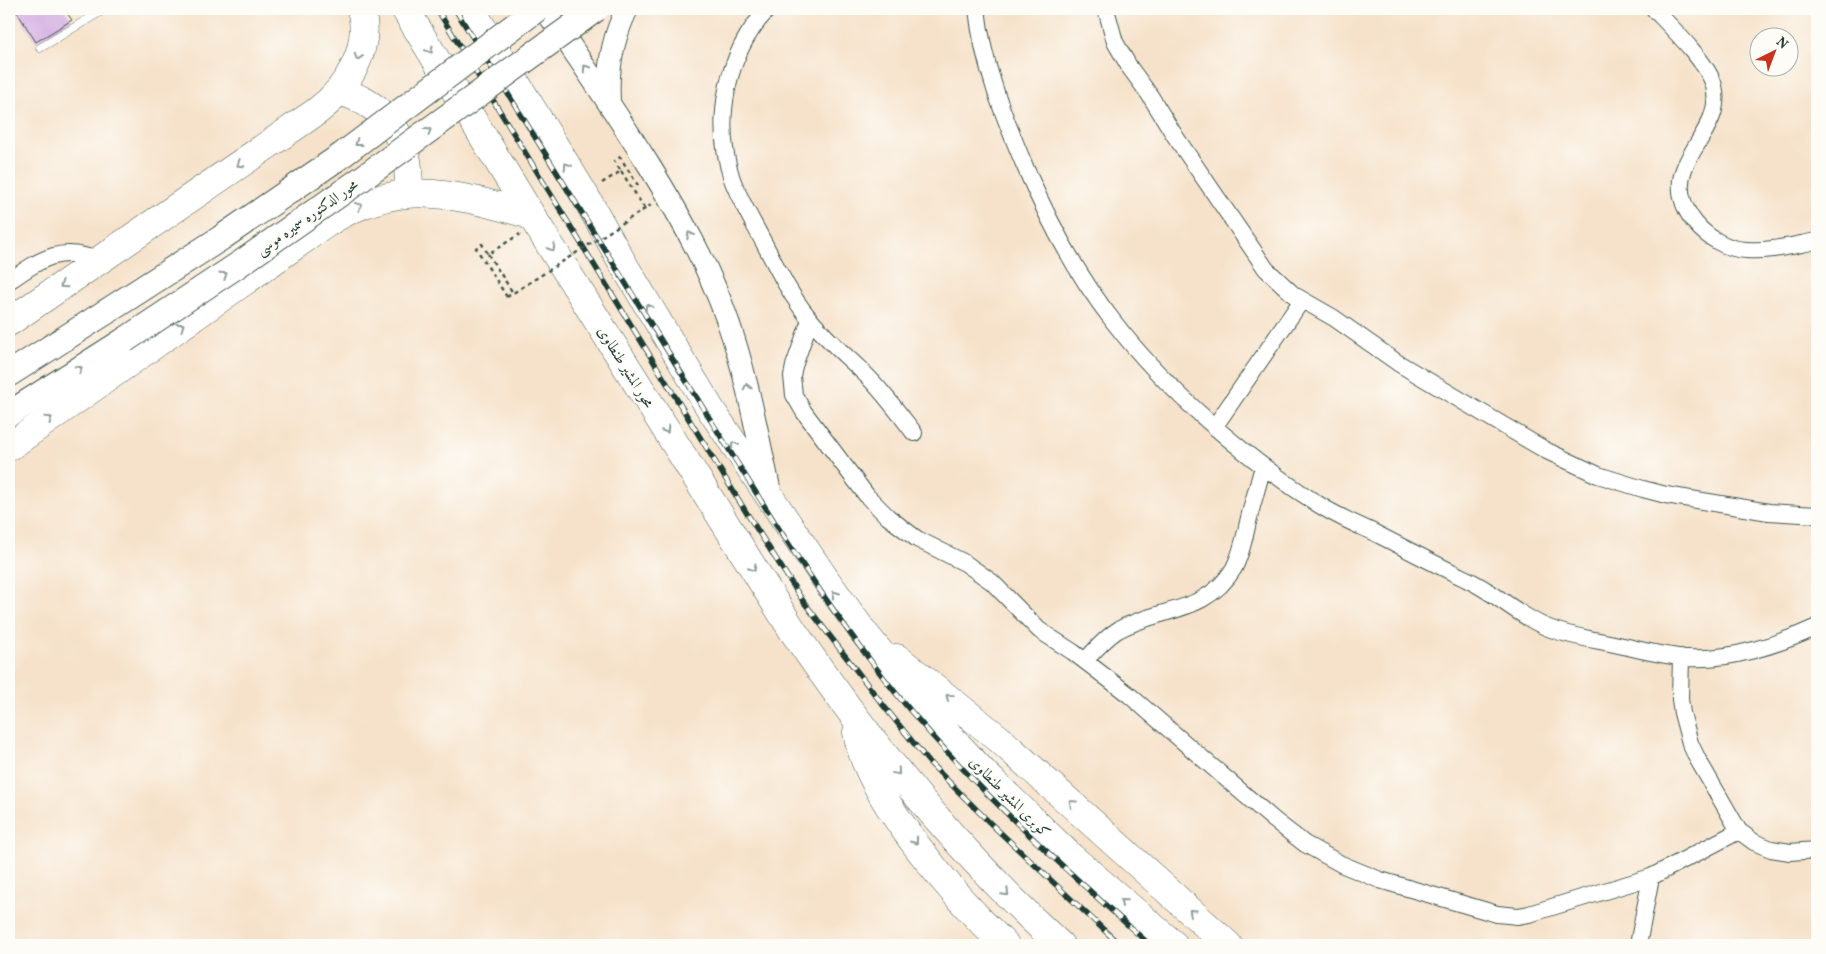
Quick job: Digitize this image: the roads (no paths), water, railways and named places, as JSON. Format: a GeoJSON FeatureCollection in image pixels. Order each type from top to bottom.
{"type":"FeatureCollection","features":[{"type":"Feature","properties":{"kind":"highway"},"geometry":{"type":"LineString","coordinates":[[9,322],[316,112],[339,91],[353,70],[362,45],[364,24],[361,9]]}},
{"type":"Feature","properties":{"kind":"highway","name":"محور المشير طنطاوى"},"geometry":{"type":"LineString","coordinates":[[405,9],[533,219],[793,631],[856,720]]}},
{"type":"Feature","properties":{"kind":"highway"},"geometry":{"type":"LineString","coordinates":[[471,9],[584,194],[667,339],[711,410],[828,584],[864,633],[939,689],[1005,744],[1228,945]]}},
{"type":"Feature","properties":{"kind":"highway"},"geometry":{"type":"LineString","coordinates":[[339,91],[370,104],[386,117],[394,128],[403,146],[409,166],[408,193]]}},
{"type":"Feature","properties":{"kind":"highway"},"geometry":{"type":"LineString","coordinates":[[9,447],[334,219],[366,203],[408,193],[422,192],[451,195],[533,219]]}},
{"type":"Feature","properties":{"kind":"highway","name":"كوبرى المشير طنطاوى"},"geometry":{"type":"LineString","coordinates":[[864,633],[925,708],[984,772],[1071,857],[1174,945]]}},
{"type":"Feature","properties":{"kind":"highway"},"geometry":{"type":"LineString","coordinates":[[856,720],[858,736],[875,783],[929,860],[1005,945]]}},
{"type":"Feature","properties":{"kind":"highway"},"geometry":{"type":"LineString","coordinates":[[856,720],[913,792],[963,848],[1002,890],[1060,945]]}},
{"type":"Feature","properties":{"kind":"main road","name":"محور الدكتوره سميره موسى"},"geometry":{"type":"LineString","coordinates":[[9,374],[221,238],[342,155],[537,9]]}},
{"type":"Feature","properties":{"kind":"main road","name":"محور الدكتوره سميره موسى"},"geometry":{"type":"LineString","coordinates":[[9,414],[238,265],[352,186],[596,9]]}},
{"type":"Feature","properties":{"kind":"street"},"geometry":{"type":"LineString","coordinates":[[545,9],[609,101],[684,223],[717,292],[744,371],[773,503]]}},
{"type":"Feature","properties":{"kind":"street"},"geometry":{"type":"LineString","coordinates":[[609,101],[609,65],[612,47],[627,9]]}},
{"type":"Feature","properties":{"kind":"street"},"geometry":{"type":"LineString","coordinates":[[768,9],[746,37],[733,67],[723,118],[725,148],[733,180],[739,196],[787,287],[810,320],[881,391],[914,433]]}},
{"type":"Feature","properties":{"kind":"street"},"geometry":{"type":"LineString","coordinates":[[977,9],[982,47],[993,85],[1027,170],[1062,241],[1095,297],[1118,328],[1177,391],[1263,466],[1323,507],[1479,585],[1520,613],[1545,627],[1564,633],[1681,657],[1714,657],[1754,650],[1817,628]]}},
{"type":"Feature","properties":{"kind":"street"},"geometry":{"type":"LineString","coordinates":[[1106,9],[1111,30],[1121,53],[1175,136],[1266,269],[1284,287],[1302,300],[1334,318],[1398,363],[1547,451],[1581,468],[1621,483],[1666,494],[1769,512],[1817,515]]}},
{"type":"Feature","properties":{"kind":"street"},"geometry":{"type":"LineString","coordinates":[[1654,9],[1706,67],[1714,85],[1715,105],[1710,122],[1684,167],[1682,176],[1681,194],[1690,218],[1709,236],[1722,244],[1736,249],[1756,250],[1817,241]]}},
{"type":"Feature","properties":{"kind":"street"},"geometry":{"type":"LineString","coordinates":[[9,280],[37,262],[54,255],[81,254],[99,261]]}},
{"type":"Feature","properties":{"kind":"street"},"geometry":{"type":"LineString","coordinates":[[1215,426],[1302,300]]}},
{"type":"Feature","properties":{"kind":"street"},"geometry":{"type":"LineString","coordinates":[[810,320],[794,366],[792,376],[794,394],[804,412],[867,496],[888,517],[917,539],[965,563],[992,582],[1039,630],[1085,661],[1128,694],[1289,833],[1322,854],[1360,873],[1507,916],[1529,914],[1651,877],[1739,831]]}},
{"type":"Feature","properties":{"kind":"street"},"geometry":{"type":"LineString","coordinates":[[1085,661],[1099,645],[1120,629],[1193,605],[1205,598],[1226,580],[1239,558],[1243,546],[1263,466]]}},
{"type":"Feature","properties":{"kind":"street"},"geometry":{"type":"LineString","coordinates":[[1681,657],[1680,699],[1690,743],[1739,831],[1754,842],[1771,849],[1790,852],[1817,850]]}},
{"type":"Feature","properties":{"kind":"street"},"geometry":{"type":"LineString","coordinates":[[1638,945],[1651,877]]}},
{"type":"Feature","properties":{"kind":"lane"},"geometry":{"type":"LineString","coordinates":[[88,9],[92,16]]}},
{"type":"Feature","properties":{"kind":"lane"},"geometry":{"type":"LineString","coordinates":[[40,48],[104,9]]}},
{"type":"Feature","properties":{"kind":"railway"},"geometry":{"type":"LineString","coordinates":[[437,9],[746,512],[803,601],[928,761],[989,822],[1120,945]]}},
{"type":"Feature","properties":{"kind":"railway"},"geometry":{"type":"LineString","coordinates":[[455,9],[760,499],[838,617],[866,655],[924,727],[954,760],[1050,855],[1150,945]]}}]}
